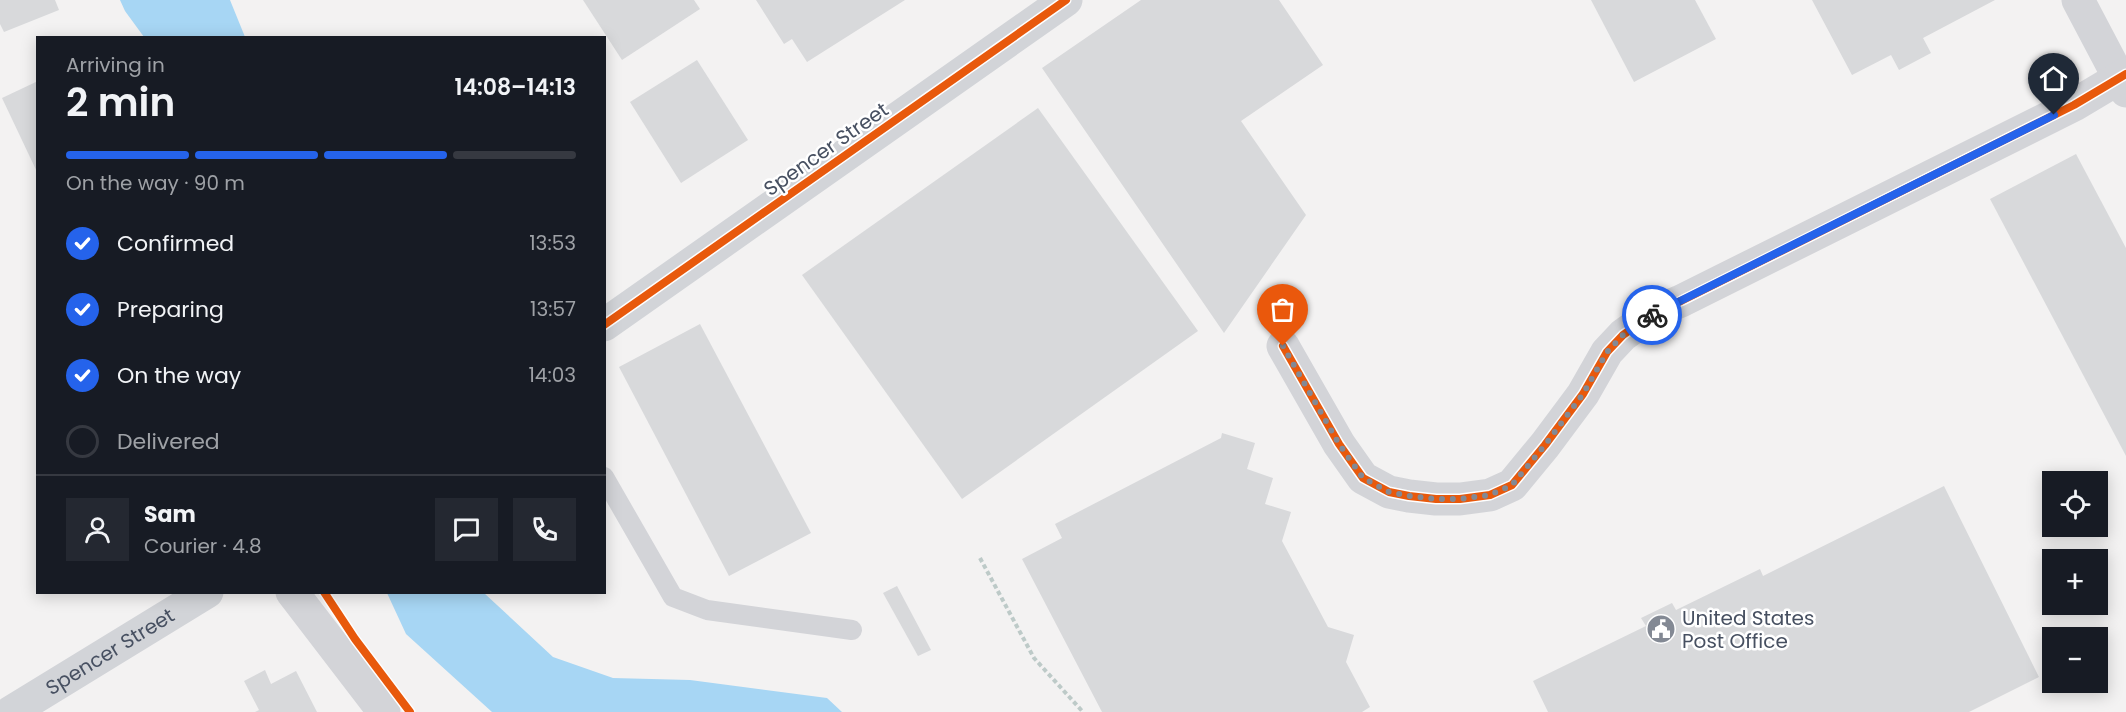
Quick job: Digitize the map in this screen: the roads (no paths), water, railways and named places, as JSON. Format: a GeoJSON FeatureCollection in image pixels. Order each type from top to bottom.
{"type":"FeatureCollection","features":[{"type":"Feature","properties":{"kind":"street","name":"Spencer Street"},"geometry":{"type":"LineString","coordinates":[[606,323],[1065,0]]}},
{"type":"Feature","properties":{"kind":"street"},"geometry":{"type":"LineString","coordinates":[[1283,346],[1339,444],[1363,478],[1389,492],[1409,496],[1436,499],[1490,495],[1512,485],[1583,394],[1607,352],[1623,335],[1644,320],[1664,308],[2124,81],[2078,0]]}},
{"type":"Feature","properties":{"kind":"street","name":"Spencer Street"},"geometry":{"type":"LineString","coordinates":[[12,712],[204,594]]}},
{"type":"Feature","properties":{"kind":"street"},"geometry":{"type":"LineString","coordinates":[[294,594],[384,712]]}},
{"type":"Feature","properties":{"kind":"lane"},"geometry":{"type":"LineString","coordinates":[[606,481],[672,597],[707,610],[852,630]]}},
{"type":"Feature","properties":{"kind":"water"},"geometry":{"type":"Polygon","coordinates":[[[120,0],[230,0],[245,36],[143,36],[120,0]]]}},
{"type":"Feature","properties":{"kind":"water"},"geometry":{"type":"Polygon","coordinates":[[[387,594],[485,594],[553,657],[613,678],[690,680],[827,698],[842,712],[492,712],[406,634],[387,594]]]}},
{"type":"Feature","properties":{"kind":"place","name":"United States Post Office"},"geometry":{"type":"Point","coordinates":[1661,629]}}]}
